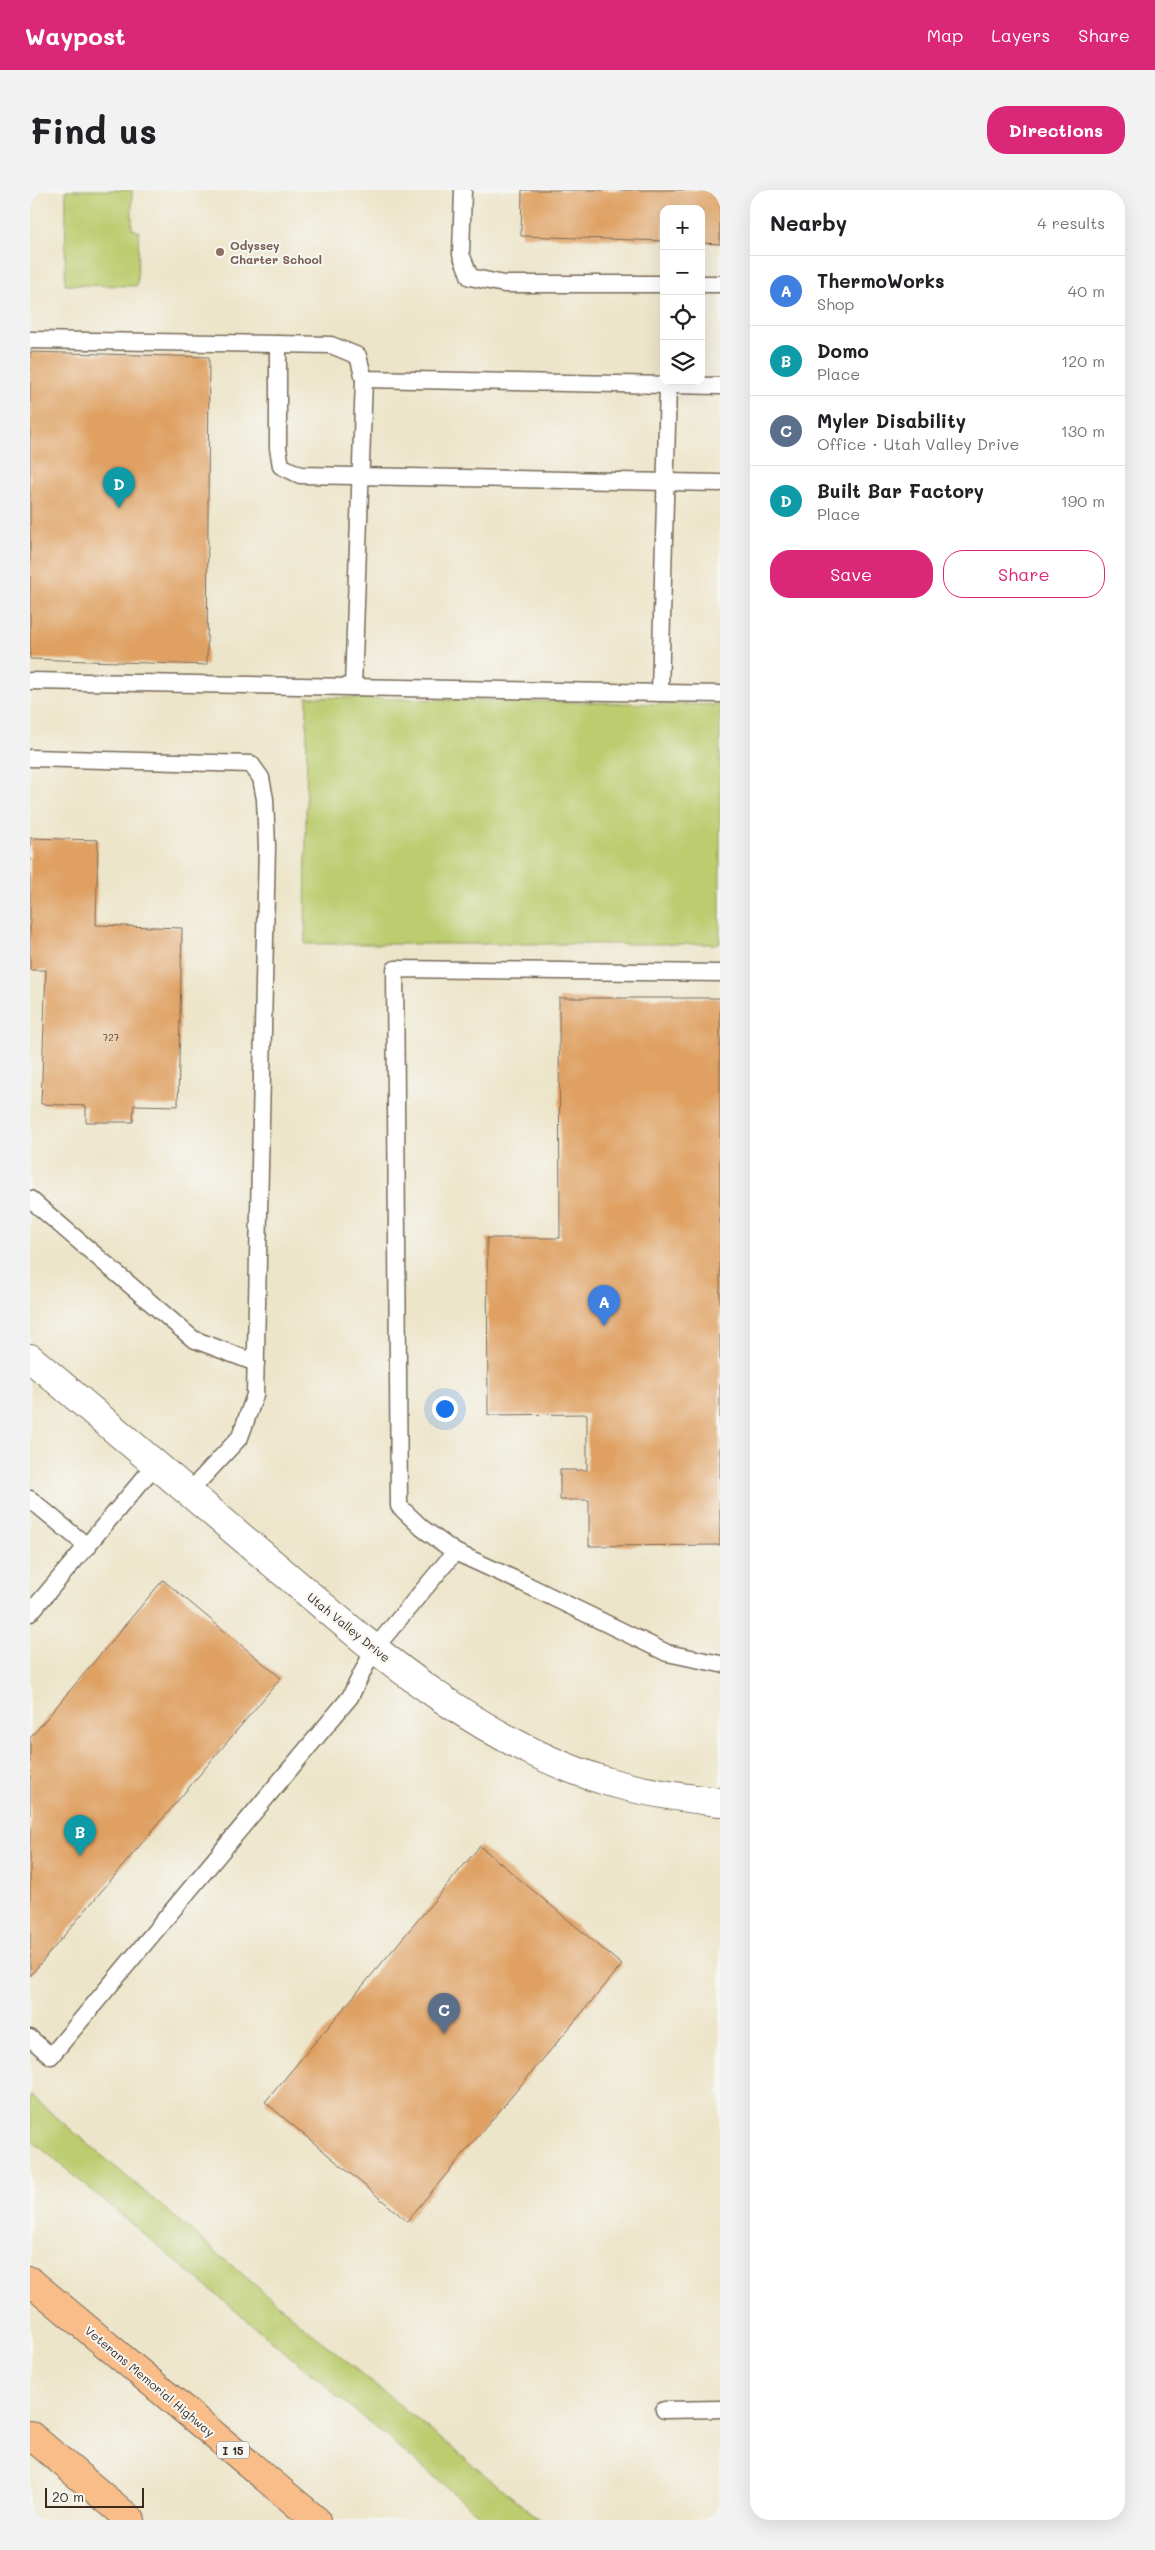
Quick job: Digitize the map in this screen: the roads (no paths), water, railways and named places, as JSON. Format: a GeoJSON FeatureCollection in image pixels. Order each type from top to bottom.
{"type":"FeatureCollection","features":[{"type":"Feature","properties":{"kind":"highway","name":"Veterans Memorial Highway"},"geometry":{"type":"LineString","coordinates":[[30,2281],[316,2520]]}},
{"type":"Feature","properties":{"kind":"highway"},"geometry":{"type":"LineString","coordinates":[[30,2435],[131,2520]]}},
{"type":"Feature","properties":{"kind":"street","name":"Utah Valley Drive"},"geometry":{"type":"LineString","coordinates":[[30,1358],[374,1649],[469,1718],[560,1764],[609,1782],[686,1798],[720,1802]]}},
{"type":"Feature","properties":{"kind":"lane"},"geometry":{"type":"LineString","coordinates":[[463,190],[461,254],[470,277],[504,284],[660,284]]}},
{"type":"Feature","properties":{"kind":"lane"},"geometry":{"type":"LineString","coordinates":[[705,284],[720,284]]}},
{"type":"Feature","properties":{"kind":"lane"},"geometry":{"type":"LineString","coordinates":[[30,340],[331,345],[358,356],[364,379],[353,687]]}},
{"type":"Feature","properties":{"kind":"lane"},"geometry":{"type":"LineString","coordinates":[[278,344],[278,448],[281,466],[300,475],[720,483]]}},
{"type":"Feature","properties":{"kind":"lane"},"geometry":{"type":"LineString","coordinates":[[364,379],[660,385]]}},
{"type":"Feature","properties":{"kind":"lane"},"geometry":{"type":"LineString","coordinates":[[660,693],[668,385],[720,386]]}},
{"type":"Feature","properties":{"kind":"lane"},"geometry":{"type":"LineString","coordinates":[[30,681],[720,694]]}},
{"type":"Feature","properties":{"kind":"lane"},"geometry":{"type":"LineString","coordinates":[[30,758],[251,764],[261,778],[265,799],[267,846],[255,1395],[240,1437],[189,1492]]}},
{"type":"Feature","properties":{"kind":"lane"},"geometry":{"type":"LineString","coordinates":[[720,973],[395,969],[399,1506],[422,1528],[455,1552],[666,1652],[720,1664]]}},
{"type":"Feature","properties":{"kind":"lane"},"geometry":{"type":"LineString","coordinates":[[30,1199],[194,1339],[256,1363]]}},
{"type":"Feature","properties":{"kind":"lane"},"geometry":{"type":"LineString","coordinates":[[30,1613],[88,1547],[156,1464]]}},
{"type":"Feature","properties":{"kind":"lane"},"geometry":{"type":"LineString","coordinates":[[30,1499],[88,1547]]}},
{"type":"Feature","properties":{"kind":"lane"},"geometry":{"type":"LineString","coordinates":[[30,2038],[51,2056],[350,1697],[374,1649],[455,1552]]}},
{"type":"Feature","properties":{"kind":"lane"},"geometry":{"type":"LineString","coordinates":[[664,2410],[720,2409]]}},
{"type":"Feature","properties":{"kind":"place","name":"Odyssey Charter School"},"geometry":{"type":"Point","coordinates":[220,252]}},
{"type":"Feature","properties":{"kind":"place","name":"Built Bar Factory"},"geometry":{"type":"Point","coordinates":[119,508]}},
{"type":"Feature","properties":{"kind":"place","name":"ThermoWorks"},"geometry":{"type":"Point","coordinates":[604,1326]}},
{"type":"Feature","properties":{"kind":"place","name":"Domo"},"geometry":{"type":"Point","coordinates":[80,1856]}},
{"type":"Feature","properties":{"kind":"place","name":"Myler Disability"},"geometry":{"type":"Point","coordinates":[444,2034]}}]}
